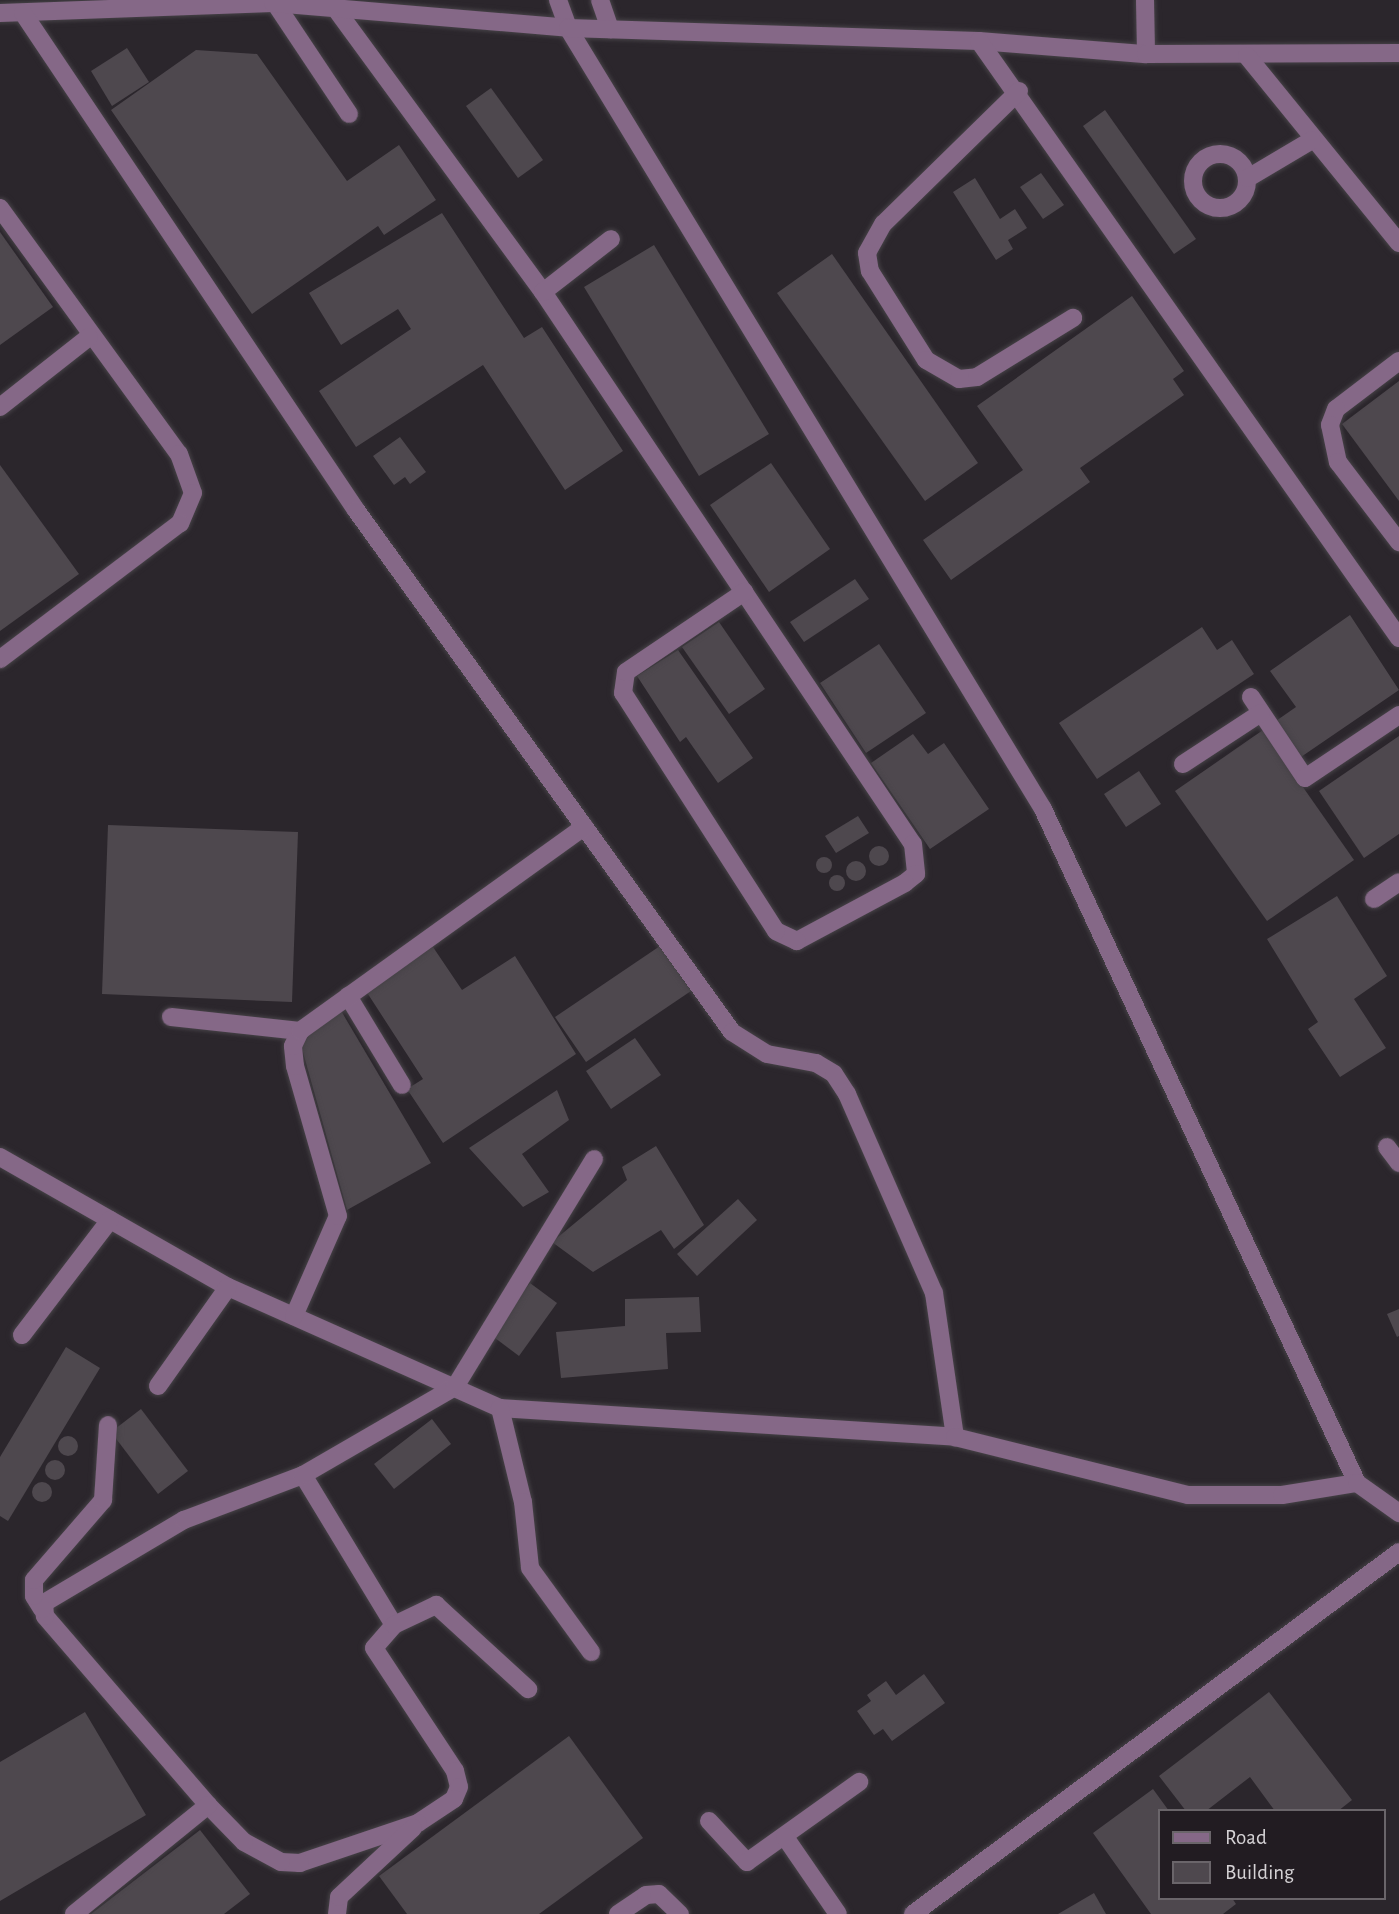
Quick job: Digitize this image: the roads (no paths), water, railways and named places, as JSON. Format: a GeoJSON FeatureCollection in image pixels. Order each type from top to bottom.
{"type":"FeatureCollection","features":[{"type":"Feature","properties":{"kind":"street"},"geometry":{"type":"LineString","coordinates":[[558,0],[568,28],[1043,809],[1357,1483],[1399,1513]]}},
{"type":"Feature","properties":{"kind":"street"},"geometry":{"type":"LineString","coordinates":[[600,0],[610,29]]}},
{"type":"Feature","properties":{"kind":"street"},"geometry":{"type":"LineString","coordinates":[[1145,0],[1146,54]]}},
{"type":"Feature","properties":{"kind":"street"},"geometry":{"type":"LineString","coordinates":[[273,2],[349,114]]}},
{"type":"Feature","properties":{"kind":"street"},"geometry":{"type":"LineString","coordinates":[[0,13],[273,2],[338,12],[568,28],[979,41],[1146,54],[1399,53]]}},
{"type":"Feature","properties":{"kind":"street"},"geometry":{"type":"LineString","coordinates":[[338,12],[543,292],[744,592],[918,858],[916,874],[905,883],[797,941],[776,930],[623,693],[626,672],[744,592]]}},
{"type":"Feature","properties":{"kind":"street"},"geometry":{"type":"LineString","coordinates":[[23,13],[356,510],[732,1032],[767,1054],[816,1063],[834,1074],[847,1094],[934,1293],[955,1437]]}},
{"type":"Feature","properties":{"kind":"street"},"geometry":{"type":"LineString","coordinates":[[979,41],[1019,91],[1399,638]]}},
{"type":"Feature","properties":{"kind":"street"},"geometry":{"type":"LineString","coordinates":[[1247,55],[1312,140],[1399,243]]}},
{"type":"Feature","properties":{"kind":"street"},"geometry":{"type":"LineString","coordinates":[[1019,91],[883,224],[867,253],[870,271],[926,360],[959,379],[977,377],[1073,318]]}},
{"type":"Feature","properties":{"kind":"street"},"geometry":{"type":"LineString","coordinates":[[1248,178],[1312,140]]}},
{"type":"Feature","properties":{"kind":"street"},"geometry":{"type":"LineString","coordinates":[[0,208],[89,337],[179,454],[193,494],[190,511],[0,659]]}},
{"type":"Feature","properties":{"kind":"street"},"geometry":{"type":"LineString","coordinates":[[543,292],[611,239]]}},
{"type":"Feature","properties":{"kind":"street"},"geometry":{"type":"LineString","coordinates":[[0,407],[89,337]]}},
{"type":"Feature","properties":{"kind":"street"},"geometry":{"type":"LineString","coordinates":[[1399,362],[1336,409],[1330,440],[1338,462],[1399,542]]}},
{"type":"Feature","properties":{"kind":"street"},"geometry":{"type":"LineString","coordinates":[[1251,697],[1306,778],[1399,715]]}},
{"type":"Feature","properties":{"kind":"street"},"geometry":{"type":"LineString","coordinates":[[1183,764],[1261,713]]}},
{"type":"Feature","properties":{"kind":"street"},"geometry":{"type":"LineString","coordinates":[[294,1316],[338,1216],[295,1066],[293,1046],[300,1031],[584,827]]}},
{"type":"Feature","properties":{"kind":"street"},"geometry":{"type":"LineString","coordinates":[[1374,899],[1399,882]]}},
{"type":"Feature","properties":{"kind":"street"},"geometry":{"type":"LineString","coordinates":[[348,996],[402,1085]]}},
{"type":"Feature","properties":{"kind":"street"},"geometry":{"type":"LineString","coordinates":[[172,1017],[300,1031]]}},
{"type":"Feature","properties":{"kind":"street"},"geometry":{"type":"LineString","coordinates":[[1387,1147],[1399,1163]]}},
{"type":"Feature","properties":{"kind":"street"},"geometry":{"type":"LineString","coordinates":[[0,1157],[228,1287],[500,1408],[955,1437],[1188,1495],[1282,1495],[1357,1483]]}},
{"type":"Feature","properties":{"kind":"street"},"geometry":{"type":"LineString","coordinates":[[42,1609],[50,1598],[184,1520],[303,1475],[455,1387],[593,1159]]}},
{"type":"Feature","properties":{"kind":"street"},"geometry":{"type":"LineString","coordinates":[[22,1335],[110,1220]]}},
{"type":"Feature","properties":{"kind":"street"},"geometry":{"type":"LineString","coordinates":[[158,1386],[228,1287]]}},
{"type":"Feature","properties":{"kind":"street"},"geometry":{"type":"LineString","coordinates":[[500,1408],[523,1502],[530,1568],[591,1652]]}},
{"type":"Feature","properties":{"kind":"street"},"geometry":{"type":"LineString","coordinates":[[108,1425],[103,1500],[34,1580],[34,1596],[42,1609],[208,1805],[244,1842],[281,1862],[300,1863],[418,1823]]}},
{"type":"Feature","properties":{"kind":"street"},"geometry":{"type":"LineString","coordinates":[[303,1475],[394,1625]]}},
{"type":"Feature","properties":{"kind":"street"},"geometry":{"type":"LineString","coordinates":[[914,1914],[1399,1552]]}},
{"type":"Feature","properties":{"kind":"street"},"geometry":{"type":"LineString","coordinates":[[337,1914],[339,1897],[349,1886],[418,1823],[454,1799],[459,1787],[455,1771],[374,1648],[394,1625],[436,1605],[527,1689]]}},
{"type":"Feature","properties":{"kind":"street"},"geometry":{"type":"LineString","coordinates":[[709,1821],[747,1862],[859,1782]]}},
{"type":"Feature","properties":{"kind":"street"},"geometry":{"type":"LineString","coordinates":[[74,1914],[208,1805]]}},
{"type":"Feature","properties":{"kind":"street"},"geometry":{"type":"LineString","coordinates":[[785,1837],[838,1914]]}},
{"type":"Feature","properties":{"kind":"street"},"geometry":{"type":"LineString","coordinates":[[618,1914],[646,1895],[659,1894],[680,1914]]}}]}
